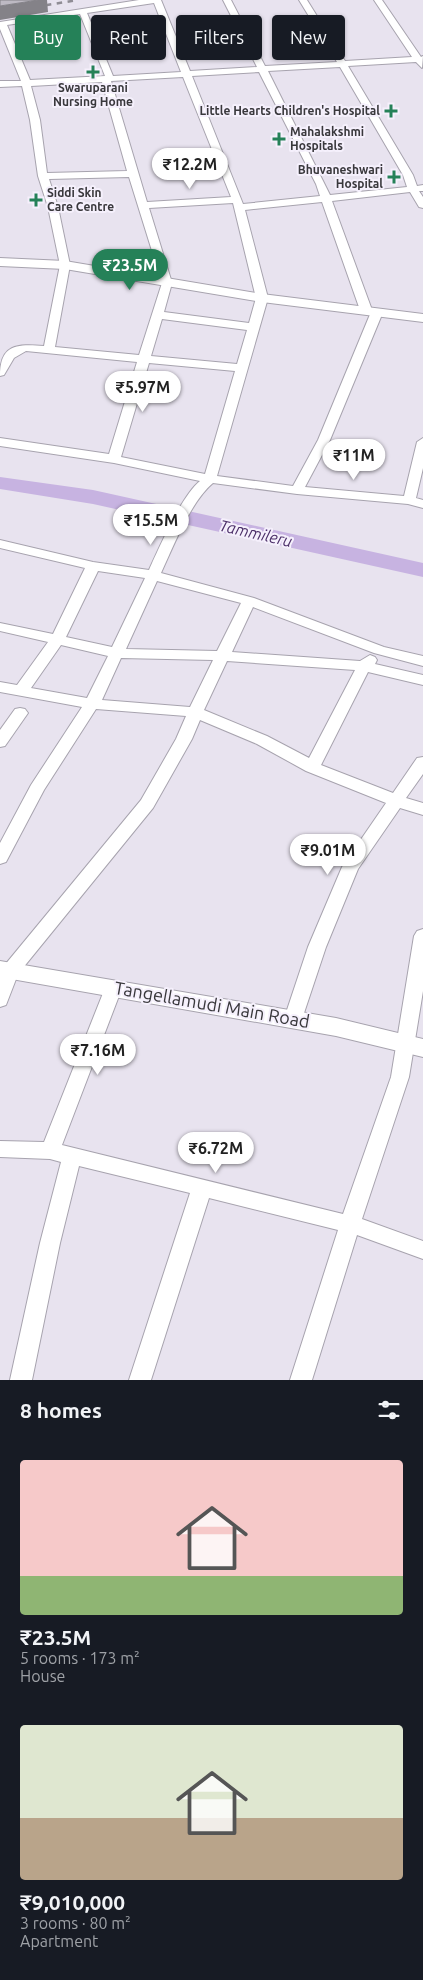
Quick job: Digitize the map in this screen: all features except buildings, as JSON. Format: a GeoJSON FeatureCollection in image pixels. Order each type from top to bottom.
{"type":"FeatureCollection","features":[{"type":"Feature","properties":{"kind":"main road"},"geometry":{"type":"LineString","coordinates":[[0,262],[65,265],[262,298],[423,318]]}},
{"type":"Feature","properties":{"kind":"main road","name":"Tangellamudi Main Road"},"geometry":{"type":"LineString","coordinates":[[5,970],[293,1019],[415,1046]]}},
{"type":"Feature","properties":{"kind":"street"},"geometry":{"type":"LineString","coordinates":[[0,858],[37,789],[92,704],[175,529],[205,483],[262,298],[238,204],[156,0],[1,24],[19,62],[26,83],[35,120],[43,176],[53,207],[65,265],[49,350]]}},
{"type":"Feature","properties":{"kind":"street"},"geometry":{"type":"LineString","coordinates":[[228,0],[306,150],[371,311],[324,440],[297,490]]}},
{"type":"Feature","properties":{"kind":"street"},"geometry":{"type":"LineString","coordinates":[[303,0],[408,175],[418,188],[423,205]]}},
{"type":"Feature","properties":{"kind":"street"},"geometry":{"type":"LineString","coordinates":[[378,0],[421,61]]}},
{"type":"Feature","properties":{"kind":"street"},"geometry":{"type":"LineString","coordinates":[[82,12],[108,79],[133,174],[167,283],[146,358],[114,459]]}},
{"type":"Feature","properties":{"kind":"street"},"geometry":{"type":"LineString","coordinates":[[0,84],[421,61]]}},
{"type":"Feature","properties":{"kind":"street"},"geometry":{"type":"LineString","coordinates":[[43,176],[133,174]]}},
{"type":"Feature","properties":{"kind":"street"},"geometry":{"type":"LineString","coordinates":[[144,205],[238,204],[326,198],[418,188]]}},
{"type":"Feature","properties":{"kind":"street"},"geometry":{"type":"LineString","coordinates":[[157,315],[254,327]]}},
{"type":"Feature","properties":{"kind":"street"},"geometry":{"type":"LineString","coordinates":[[0,371],[8,356],[17,350],[49,350],[242,368]]}},
{"type":"Feature","properties":{"kind":"street"},"geometry":{"type":"LineString","coordinates":[[0,442],[114,459],[205,483],[409,500],[423,504]]}},
{"type":"Feature","properties":{"kind":"street"},"geometry":{"type":"LineString","coordinates":[[409,500],[423,442]]}},
{"type":"Feature","properties":{"kind":"street"},"geometry":{"type":"LineString","coordinates":[[0,544],[93,566],[152,575],[249,601],[380,650],[423,661]]}},
{"type":"Feature","properties":{"kind":"street"},"geometry":{"type":"LineString","coordinates":[[21,691],[58,639],[93,566]]}},
{"type":"Feature","properties":{"kind":"street"},"geometry":{"type":"LineString","coordinates":[[0,1000],[5,970],[147,804],[184,739],[195,712],[249,601]]}},
{"type":"Feature","properties":{"kind":"street"},"geometry":{"type":"LineString","coordinates":[[0,626],[116,653],[222,656],[364,666],[423,680]]}},
{"type":"Feature","properties":{"kind":"street"},"geometry":{"type":"LineString","coordinates":[[312,767],[364,666],[380,650]]}},
{"type":"Feature","properties":{"kind":"street"},"geometry":{"type":"LineString","coordinates":[[0,687],[92,704],[195,712],[262,740],[312,767],[397,801],[423,809]]}},
{"type":"Feature","properties":{"kind":"street"},"geometry":{"type":"LineString","coordinates":[[0,742],[20,713]]}},
{"type":"Feature","properties":{"kind":"street"},"geometry":{"type":"LineString","coordinates":[[293,1019],[317,947],[350,867],[423,762]]}},
{"type":"Feature","properties":{"kind":"street"},"geometry":{"type":"LineString","coordinates":[[301,1380],[350,1224],[400,1077],[415,1046],[423,936]]}},
{"type":"Feature","properties":{"kind":"street"},"geometry":{"type":"LineString","coordinates":[[50,1151],[113,988]]}},
{"type":"Feature","properties":{"kind":"street"},"geometry":{"type":"LineString","coordinates":[[0,1149],[50,1151],[72,1156],[350,1224],[423,1250]]}},
{"type":"Feature","properties":{"kind":"street"},"geometry":{"type":"LineString","coordinates":[[21,1380],[50,1243],[72,1156]]}},
{"type":"Feature","properties":{"kind":"street"},"geometry":{"type":"LineString","coordinates":[[140,1380],[202,1188]]}},
{"type":"Feature","properties":{"kind":"waterway","name":"Tammileru"},"geometry":{"type":"LineString","coordinates":[[0,483],[93,497],[423,570]]}},
{"type":"Feature","properties":{"kind":"railway"},"geometry":{"type":"LineString","coordinates":[[35,7],[78,0]]}},
{"type":"Feature","properties":{"kind":"place","name":"Swaruparani Nursing Home"},"geometry":{"type":"Point","coordinates":[93,72]}},
{"type":"Feature","properties":{"kind":"place","name":"Little Hearts Children's Hospital"},"geometry":{"type":"Point","coordinates":[391,111]}},
{"type":"Feature","properties":{"kind":"place","name":"Mahalakshmi Hospitals"},"geometry":{"type":"Point","coordinates":[279,139]}},
{"type":"Feature","properties":{"kind":"place","name":"Bhuvaneshwari Hospital"},"geometry":{"type":"Point","coordinates":[394,177]}},
{"type":"Feature","properties":{"kind":"place","name":"Siddi Skin Care Centre"},"geometry":{"type":"Point","coordinates":[36,200]}}]}
